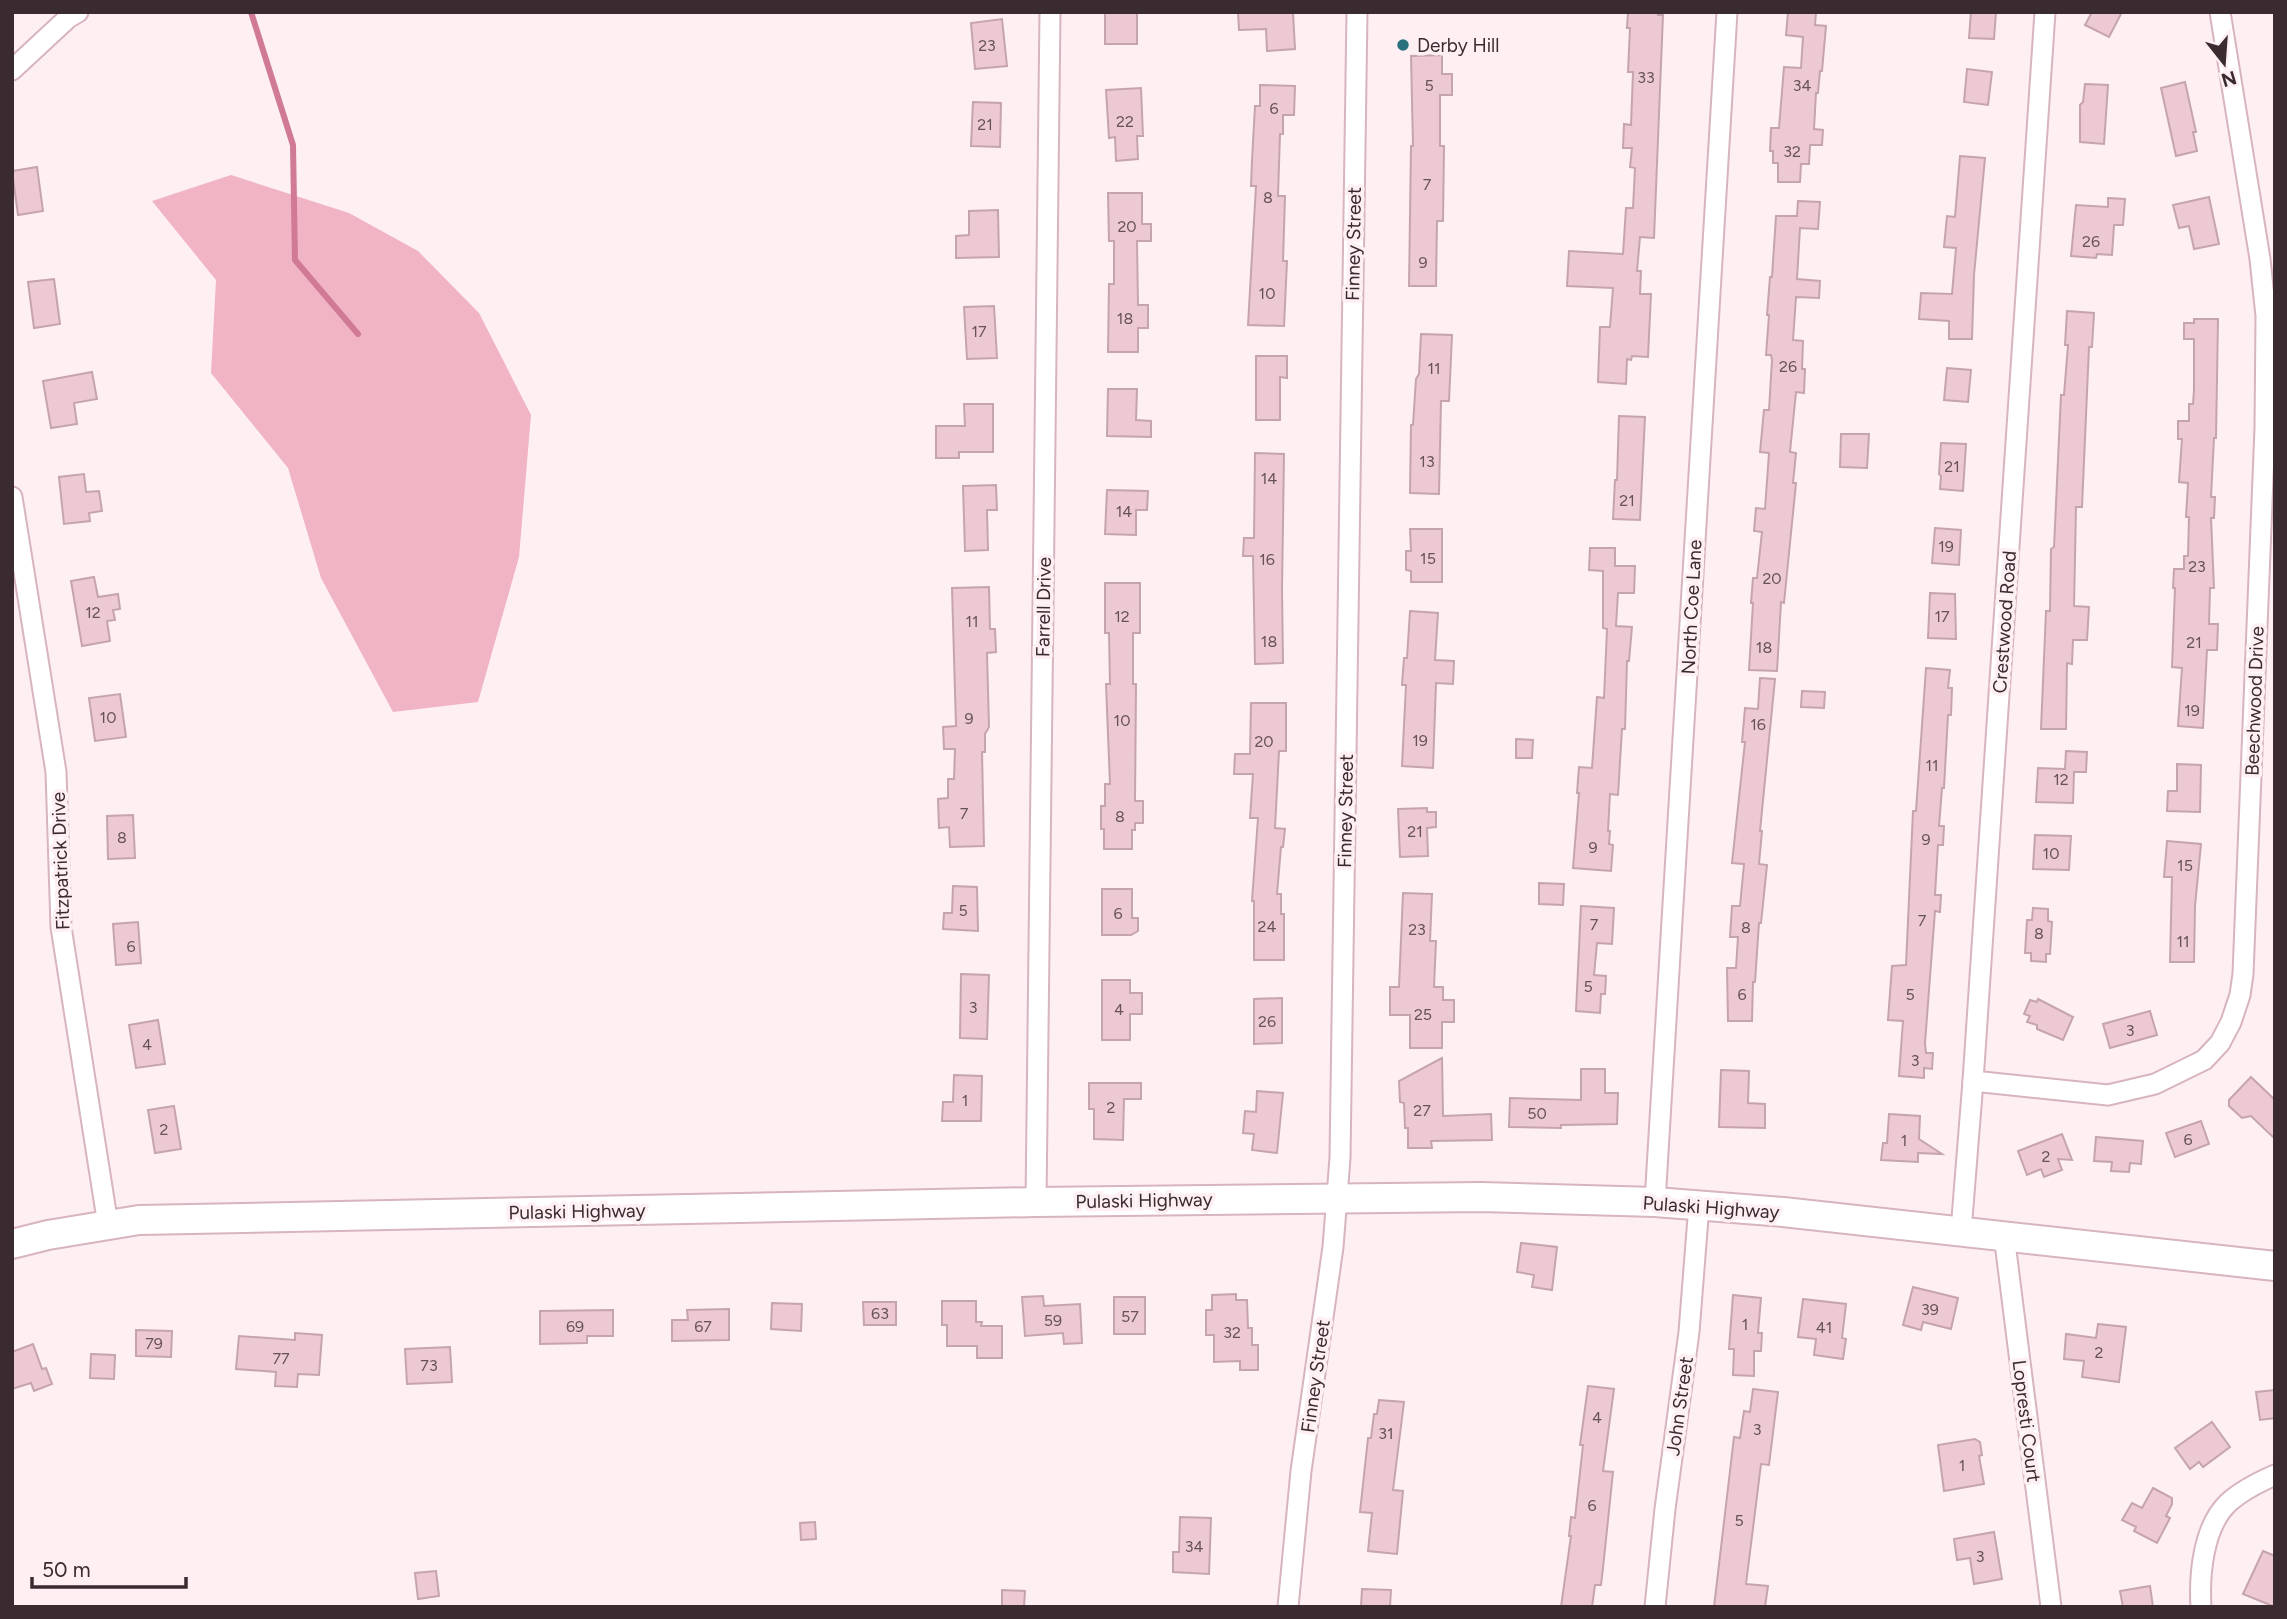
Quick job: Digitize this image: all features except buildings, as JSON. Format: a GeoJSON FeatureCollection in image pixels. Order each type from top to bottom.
{"type":"FeatureCollection","features":[{"type":"Feature","properties":{"kind":"main road","name":"Pulaski Highway"},"geometry":{"type":"LineString","coordinates":[[12,1244],[48,1235],[139,1220],[1036,1202],[1481,1198],[1699,1205],[2004,1235],[2275,1266]]}},
{"type":"Feature","properties":{"kind":"street","name":"Farrell Drive"},"geometry":{"type":"LineString","coordinates":[[1036,1202],[1050,12]]}},
{"type":"Feature","properties":{"kind":"street","name":"Finney Street"},"geometry":{"type":"LineString","coordinates":[[1289,1607],[1301,1471],[1338,1198],[1340,1158],[1357,12]]}},
{"type":"Feature","properties":{"kind":"street","name":"North Coe Lane"},"geometry":{"type":"LineString","coordinates":[[1655,1202],[1727,12]]}},
{"type":"Feature","properties":{"kind":"street","name":"Crestwood Road"},"geometry":{"type":"LineString","coordinates":[[1961,1231],[2045,12]]}},
{"type":"Feature","properties":{"kind":"street","name":"Beechwood Drive"},"geometry":{"type":"LineString","coordinates":[[1973,1081],[2108,1095],[2155,1084],[2204,1060],[2220,1043],[2231,1023],[2240,995],[2265,428],[2266,316],[2260,259],[2220,12]]}},
{"type":"Feature","properties":{"kind":"street"},"geometry":{"type":"LineString","coordinates":[[12,71],[70,14]]}},
{"type":"Feature","properties":{"kind":"street","name":"Fitzpatrick Drive"},"geometry":{"type":"LineString","coordinates":[[12,497],[56,772],[61,927],[108,1225]]}},
{"type":"Feature","properties":{"kind":"street","name":"John Street"},"geometry":{"type":"LineString","coordinates":[[1655,1607],[1665,1509],[1689,1332],[1699,1205]]}},
{"type":"Feature","properties":{"kind":"street","name":"Lopresti Court"},"geometry":{"type":"LineString","coordinates":[[2004,1235],[2051,1607]]}},
{"type":"Feature","properties":{"kind":"street"},"geometry":{"type":"LineString","coordinates":[[2201,1607],[2202,1558],[2213,1528],[2227,1504],[2253,1485],[2275,1475]]}},
{"type":"Feature","properties":{"kind":"shaded area"},"geometry":{"type":"Polygon","coordinates":[[[231,175],[349,213],[418,251],[479,313],[531,415],[519,557],[478,702],[393,712],[321,578],[288,468],[211,373],[216,280],[152,201],[231,175]]]}},
{"type":"Feature","properties":{"kind":"waterway"},"geometry":{"type":"LineString","coordinates":[[251,12],[293,145],[295,260],[358,334]]}},
{"type":"Feature","properties":{"kind":"place","name":"Derby Hill"},"geometry":{"type":"Point","coordinates":[1403,45]}}]}
